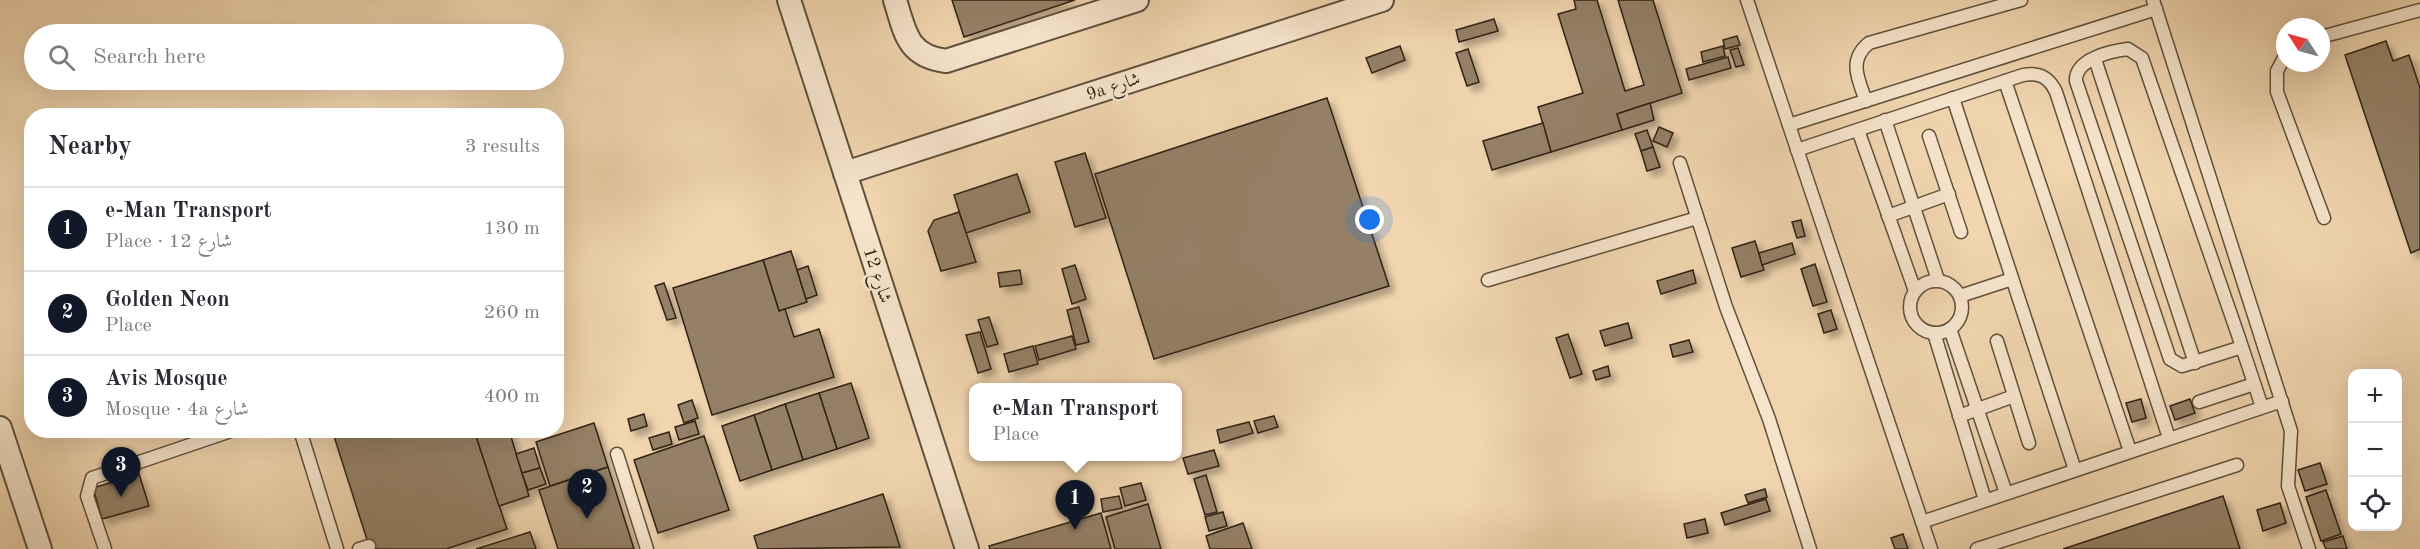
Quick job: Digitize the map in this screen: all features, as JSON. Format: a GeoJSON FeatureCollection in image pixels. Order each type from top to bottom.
{"type":"FeatureCollection","features":[{"type":"Feature","properties":{"kind":"street","name":"شارع 12"},"geometry":{"type":"LineString","coordinates":[[789,0],[967,549]]}},
{"type":"Feature","properties":{"kind":"street"},"geometry":{"type":"LineString","coordinates":[[895,0],[911,44],[926,56],[946,61],[1137,0]]}},
{"type":"Feature","properties":{"kind":"street","name":"9a شارع"},"geometry":{"type":"LineString","coordinates":[[845,173],[1382,0]]}},
{"type":"Feature","properties":{"kind":"street"},"geometry":{"type":"LineString","coordinates":[[0,428],[40,549]]}},
{"type":"Feature","properties":{"kind":"lane"},"geometry":{"type":"LineString","coordinates":[[1747,0],[1931,549]]}},
{"type":"Feature","properties":{"kind":"lane"},"geometry":{"type":"LineString","coordinates":[[1866,101],[1855,68],[1858,55],[1869,43],[2021,0]]}},
{"type":"Feature","properties":{"kind":"lane"},"geometry":{"type":"LineString","coordinates":[[1789,125],[2155,5],[2282,400],[2292,442],[2287,471],[2288,486],[2309,549]]}},
{"type":"Feature","properties":{"kind":"lane"},"geometry":{"type":"LineString","coordinates":[[2330,35],[2420,10]]}},
{"type":"Feature","properties":{"kind":"lane"},"geometry":{"type":"LineString","coordinates":[[2242,347],[2182,366],[2175,364],[2166,352],[2076,81],[2080,66],[2128,49],[2142,58],[2242,347],[2262,407]]}},
{"type":"Feature","properties":{"kind":"lane"},"geometry":{"type":"LineString","coordinates":[[2095,59],[2195,363]]}},
{"type":"Feature","properties":{"kind":"lane"},"geometry":{"type":"LineString","coordinates":[[2277,72],[2277,92],[2324,218]]}},
{"type":"Feature","properties":{"kind":"lane"},"geometry":{"type":"LineString","coordinates":[[1797,150],[2023,75],[2039,75],[2047,78],[2056,92],[2169,438]]}},
{"type":"Feature","properties":{"kind":"lane"},"geometry":{"type":"LineString","coordinates":[[2005,81],[2130,451]]}},
{"type":"Feature","properties":{"kind":"lane"},"geometry":{"type":"LineString","coordinates":[[1953,98],[2075,470]]}},
{"type":"Feature","properties":{"kind":"lane"},"geometry":{"type":"LineString","coordinates":[[1885,120],[1938,280]]}},
{"type":"Feature","properties":{"kind":"lane"},"geometry":{"type":"LineString","coordinates":[[1858,130],[1915,291]]}},
{"type":"Feature","properties":{"kind":"lane"},"geometry":{"type":"LineString","coordinates":[[1929,136],[1961,232]]}},
{"type":"Feature","properties":{"kind":"lane"},"geometry":{"type":"LineString","coordinates":[[1680,163],[1726,307],[1769,419],[1810,549]]}},
{"type":"Feature","properties":{"kind":"lane"},"geometry":{"type":"LineString","coordinates":[[1888,216],[1949,194]]}},
{"type":"Feature","properties":{"kind":"lane"},"geometry":{"type":"LineString","coordinates":[[1488,280],[1697,218]]}},
{"type":"Feature","properties":{"kind":"lane"},"geometry":{"type":"LineString","coordinates":[[1960,296],[2012,279]]}},
{"type":"Feature","properties":{"kind":"lane"},"geometry":{"type":"LineString","coordinates":[[1938,280],[1947,283],[1960,296],[1962,314],[1950,329],[1934,333],[1917,326],[1912,318],[1911,299],[1921,285],[1938,280]]}},
{"type":"Feature","properties":{"kind":"lane"},"geometry":{"type":"LineString","coordinates":[[1950,329],[2006,493]]}},
{"type":"Feature","properties":{"kind":"lane"},"geometry":{"type":"LineString","coordinates":[[1934,333],[1985,500]]}},
{"type":"Feature","properties":{"kind":"lane"},"geometry":{"type":"LineString","coordinates":[[1997,341],[2029,443]]}},
{"type":"Feature","properties":{"kind":"lane"},"geometry":{"type":"LineString","coordinates":[[2199,402],[2254,384]]}},
{"type":"Feature","properties":{"kind":"lane"},"geometry":{"type":"LineString","coordinates":[[1959,416],[2014,396]]}},
{"type":"Feature","properties":{"kind":"lane"},"geometry":{"type":"LineString","coordinates":[[1922,522],[2282,400]]}},
{"type":"Feature","properties":{"kind":"lane"},"geometry":{"type":"LineString","coordinates":[[105,549],[87,496],[92,478],[210,438]]}},
{"type":"Feature","properties":{"kind":"lane"},"geometry":{"type":"LineString","coordinates":[[302,438],[337,549]]}},
{"type":"Feature","properties":{"kind":"lane"},"geometry":{"type":"LineString","coordinates":[[617,454],[647,549]]}},
{"type":"Feature","properties":{"kind":"lane"},"geometry":{"type":"LineString","coordinates":[[1977,549],[1998,546],[2237,465]]}},
{"type":"Feature","properties":{"kind":"building"},"geometry":{"type":"Polygon","coordinates":[[[952,0],[1075,0],[964,37],[952,0]]]}},
{"type":"Feature","properties":{"kind":"building"},"geometry":{"type":"Polygon","coordinates":[[[1574,0],[1597,0],[1625,91],[1644,85],[1618,0],[1653,0],[1682,93],[1617,114],[1622,130],[1551,152],[1538,107],[1583,93],[1558,14],[1576,9],[1574,0]]]}},
{"type":"Feature","properties":{"kind":"building"},"geometry":{"type":"Polygon","coordinates":[[[1494,19],[1498,31],[1459,42],[1456,30],[1494,19]]]}},
{"type":"Feature","properties":{"kind":"building"},"geometry":{"type":"Polygon","coordinates":[[[1737,36],[1740,45],[1725,49],[1723,40],[1737,36]]]}},
{"type":"Feature","properties":{"kind":"building"},"geometry":{"type":"Polygon","coordinates":[[[2386,41],[2393,61],[2409,55],[2420,88],[2420,249],[2411,253],[2345,55],[2386,41]]]}},
{"type":"Feature","properties":{"kind":"building"},"geometry":{"type":"Polygon","coordinates":[[[1400,46],[1405,60],[1372,73],[1366,58],[1400,46]]]}},
{"type":"Feature","properties":{"kind":"building"},"geometry":{"type":"Polygon","coordinates":[[[1723,46],[1725,56],[1703,62],[1701,52],[1723,46]]]}},
{"type":"Feature","properties":{"kind":"building"},"geometry":{"type":"Polygon","coordinates":[[[1738,48],[1744,65],[1736,67],[1730,50],[1738,48]]]}},
{"type":"Feature","properties":{"kind":"building"},"geometry":{"type":"Polygon","coordinates":[[[1468,49],[1479,82],[1467,86],[1456,53],[1468,49]]]}},
{"type":"Feature","properties":{"kind":"building"},"geometry":{"type":"Polygon","coordinates":[[[1728,57],[1731,68],[1689,80],[1686,69],[1728,57]]]}},
{"type":"Feature","properties":{"kind":"building"},"geometry":{"type":"Polygon","coordinates":[[[1327,98],[1389,286],[1154,359],[1095,174],[1327,98]]]}},
{"type":"Feature","properties":{"kind":"building"},"geometry":{"type":"Polygon","coordinates":[[[1650,103],[1654,120],[1622,130],[1617,114],[1650,103]]]}},
{"type":"Feature","properties":{"kind":"building"},"geometry":{"type":"Polygon","coordinates":[[[1543,123],[1551,152],[1492,170],[1483,141],[1543,123]]]}},
{"type":"Feature","properties":{"kind":"building"},"geometry":{"type":"Polygon","coordinates":[[[1659,127],[1673,133],[1667,147],[1653,141],[1659,127]]]}},
{"type":"Feature","properties":{"kind":"building"},"geometry":{"type":"Polygon","coordinates":[[[1647,130],[1653,147],[1641,151],[1635,134],[1647,130]]]}},
{"type":"Feature","properties":{"kind":"building"},"geometry":{"type":"Polygon","coordinates":[[[1653,147],[1660,167],[1647,171],[1641,151],[1653,147]]]}},
{"type":"Feature","properties":{"kind":"building"},"geometry":{"type":"Polygon","coordinates":[[[1085,153],[1106,218],[1075,227],[1055,162],[1085,153]]]}},
{"type":"Feature","properties":{"kind":"building"},"geometry":{"type":"Polygon","coordinates":[[[1017,174],[1030,212],[966,233],[954,195],[1017,174]]]}},
{"type":"Feature","properties":{"kind":"building"},"geometry":{"type":"Polygon","coordinates":[[[959,212],[976,262],[941,271],[928,231],[934,220],[959,212]]]}},
{"type":"Feature","properties":{"kind":"building"},"geometry":{"type":"Polygon","coordinates":[[[1801,220],[1805,236],[1797,238],[1792,222],[1801,220]]]}},
{"type":"Feature","properties":{"kind":"building"},"geometry":{"type":"Polygon","coordinates":[[[1755,241],[1764,270],[1741,277],[1732,248],[1755,241]]]}},
{"type":"Feature","properties":{"kind":"building"},"geometry":{"type":"Polygon","coordinates":[[[1792,243],[1795,254],[1762,265],[1759,253],[1792,243]]]}},
{"type":"Feature","properties":{"kind":"building"},"geometry":{"type":"Polygon","coordinates":[[[791,251],[807,302],[779,311],[763,260],[791,251]]]}},
{"type":"Feature","properties":{"kind":"building"},"geometry":{"type":"Polygon","coordinates":[[[763,260],[779,311],[785,309],[794,337],[819,329],[834,377],[712,415],[673,288],[763,260]]]}},
{"type":"Feature","properties":{"kind":"building"},"geometry":{"type":"Polygon","coordinates":[[[1815,264],[1827,302],[1813,306],[1801,269],[1815,264]]]}},
{"type":"Feature","properties":{"kind":"building"},"geometry":{"type":"Polygon","coordinates":[[[1075,265],[1086,299],[1072,304],[1062,269],[1075,265]]]}},
{"type":"Feature","properties":{"kind":"building"},"geometry":{"type":"Polygon","coordinates":[[[808,266],[817,295],[806,299],[797,270],[808,266]]]}},
{"type":"Feature","properties":{"kind":"building"},"geometry":{"type":"Polygon","coordinates":[[[1020,270],[1022,284],[1000,287],[998,273],[1020,270]]]}},
{"type":"Feature","properties":{"kind":"building"},"geometry":{"type":"Polygon","coordinates":[[[1693,270],[1696,283],[1661,294],[1657,281],[1693,270]]]}},
{"type":"Feature","properties":{"kind":"building"},"geometry":{"type":"Polygon","coordinates":[[[664,283],[676,318],[667,320],[655,286],[664,283]]]}},
{"type":"Feature","properties":{"kind":"building"},"geometry":{"type":"Polygon","coordinates":[[[1079,307],[1089,342],[1076,345],[1067,310],[1079,307]]]}},
{"type":"Feature","properties":{"kind":"building"},"geometry":{"type":"Polygon","coordinates":[[[1831,310],[1837,329],[1824,333],[1818,314],[1831,310]]]}},
{"type":"Feature","properties":{"kind":"building"},"geometry":{"type":"Polygon","coordinates":[[[989,317],[998,344],[987,347],[978,320],[989,317]]]}},
{"type":"Feature","properties":{"kind":"building"},"geometry":{"type":"Polygon","coordinates":[[[1628,323],[1632,338],[1605,346],[1600,331],[1628,323]]]}},
{"type":"Feature","properties":{"kind":"building"},"geometry":{"type":"Polygon","coordinates":[[[980,332],[991,369],[978,373],[966,335],[980,332]]]}},
{"type":"Feature","properties":{"kind":"building"},"geometry":{"type":"Polygon","coordinates":[[[1568,334],[1582,374],[1570,378],[1556,338],[1568,334]]]}},
{"type":"Feature","properties":{"kind":"building"},"geometry":{"type":"Polygon","coordinates":[[[1072,336],[1076,349],[1039,360],[1035,346],[1072,336]]]}},
{"type":"Feature","properties":{"kind":"building"},"geometry":{"type":"Polygon","coordinates":[[[1689,340],[1693,352],[1673,357],[1670,345],[1689,340]]]}},
{"type":"Feature","properties":{"kind":"building"},"geometry":{"type":"Polygon","coordinates":[[[1033,346],[1038,364],[1009,372],[1004,354],[1033,346]]]}},
{"type":"Feature","properties":{"kind":"building"},"geometry":{"type":"Polygon","coordinates":[[[1608,366],[1610,376],[1596,380],[1593,371],[1608,366]]]}},
{"type":"Feature","properties":{"kind":"building"},"geometry":{"type":"Polygon","coordinates":[[[851,383],[869,438],[837,449],[819,393],[851,383]]]}},
{"type":"Feature","properties":{"kind":"building"},"geometry":{"type":"Polygon","coordinates":[[[819,393],[837,449],[803,460],[785,404],[819,393]]]}},
{"type":"Feature","properties":{"kind":"building"},"geometry":{"type":"Polygon","coordinates":[[[2141,399],[2146,418],[2132,422],[2126,403],[2141,399]]]}},
{"type":"Feature","properties":{"kind":"building"},"geometry":{"type":"Polygon","coordinates":[[[2190,399],[2195,413],[2175,420],[2170,406],[2190,399]]]}},
{"type":"Feature","properties":{"kind":"building"},"geometry":{"type":"Polygon","coordinates":[[[692,400],[698,418],[684,423],[678,405],[692,400]]]}},
{"type":"Feature","properties":{"kind":"building"},"geometry":{"type":"Polygon","coordinates":[[[785,404],[803,460],[772,470],[754,415],[785,404]]]}},
{"type":"Feature","properties":{"kind":"building"},"geometry":{"type":"Polygon","coordinates":[[[644,414],[647,426],[631,431],[628,419],[644,414]]]}},
{"type":"Feature","properties":{"kind":"building"},"geometry":{"type":"Polygon","coordinates":[[[754,415],[772,470],[740,481],[722,426],[754,415]]]}},
{"type":"Feature","properties":{"kind":"building"},"geometry":{"type":"Polygon","coordinates":[[[1274,416],[1278,427],[1258,433],[1254,421],[1274,416]]]}},
{"type":"Feature","properties":{"kind":"building"},"geometry":{"type":"Polygon","coordinates":[[[695,421],[699,434],[679,440],[675,427],[695,421]]]}},
{"type":"Feature","properties":{"kind":"building"},"geometry":{"type":"Polygon","coordinates":[[[1249,422],[1253,433],[1220,443],[1217,430],[1249,422]]]}},
{"type":"Feature","properties":{"kind":"building"},"geometry":{"type":"Polygon","coordinates":[[[594,423],[608,467],[550,486],[536,442],[548,438],[564,438],[564,433],[594,423]]]}},
{"type":"Feature","properties":{"kind":"building"},"geometry":{"type":"Polygon","coordinates":[[[669,432],[672,444],[653,450],[649,438],[669,432]]]}},
{"type":"Feature","properties":{"kind":"building"},"geometry":{"type":"Polygon","coordinates":[[[704,436],[729,510],[658,533],[634,460],[704,436]]]}},
{"type":"Feature","properties":{"kind":"building"},"geometry":{"type":"Polygon","coordinates":[[[335,438],[477,438],[507,529],[446,549],[370,549],[335,438]]]}},
{"type":"Feature","properties":{"kind":"building"},"geometry":{"type":"Polygon","coordinates":[[[477,438],[511,438],[529,496],[499,506],[477,438]]]}},
{"type":"Feature","properties":{"kind":"building"},"geometry":{"type":"Polygon","coordinates":[[[534,448],[540,468],[522,473],[516,454],[534,448]]]}},
{"type":"Feature","properties":{"kind":"building"},"geometry":{"type":"Polygon","coordinates":[[[1214,450],[1219,466],[1188,474],[1183,458],[1214,450]]]}},
{"type":"Feature","properties":{"kind":"building"},"geometry":{"type":"Polygon","coordinates":[[[2320,463],[2327,484],[2305,491],[2298,470],[2320,463]]]}},
{"type":"Feature","properties":{"kind":"building"},"geometry":{"type":"Polygon","coordinates":[[[608,467],[634,549],[558,549],[539,490],[608,467]]]}},
{"type":"Feature","properties":{"kind":"building"},"geometry":{"type":"Polygon","coordinates":[[[540,468],[546,484],[528,490],[522,473],[540,468]]]}},
{"type":"Feature","properties":{"kind":"building"},"geometry":{"type":"Polygon","coordinates":[[[139,474],[149,506],[102,519],[93,488],[139,474]]]}},
{"type":"Feature","properties":{"kind":"building"},"geometry":{"type":"Polygon","coordinates":[[[1206,475],[1217,512],[1205,515],[1194,479],[1206,475]]]}},
{"type":"Feature","properties":{"kind":"building"},"geometry":{"type":"Polygon","coordinates":[[[1141,483],[1146,500],[1125,506],[1120,488],[1141,483]]]}},
{"type":"Feature","properties":{"kind":"building"},"geometry":{"type":"Polygon","coordinates":[[[1765,489],[1767,497],[1748,503],[1745,495],[1765,489]]]}},
{"type":"Feature","properties":{"kind":"building"},"geometry":{"type":"Polygon","coordinates":[[[2326,490],[2341,534],[2321,541],[2306,497],[2326,490]]]}},
{"type":"Feature","properties":{"kind":"building"},"geometry":{"type":"Polygon","coordinates":[[[883,494],[900,547],[758,549],[754,536],[883,494]]]}},
{"type":"Feature","properties":{"kind":"building"},"geometry":{"type":"Polygon","coordinates":[[[1119,496],[1122,508],[1103,512],[1101,499],[1119,496]]]}},
{"type":"Feature","properties":{"kind":"building"},"geometry":{"type":"Polygon","coordinates":[[[2223,496],[2240,549],[2063,549],[2223,496]]]}},
{"type":"Feature","properties":{"kind":"building"},"geometry":{"type":"Polygon","coordinates":[[[1766,499],[1770,511],[1725,525],[1721,513],[1766,499]]]}},
{"type":"Feature","properties":{"kind":"building"},"geometry":{"type":"Polygon","coordinates":[[[2280,503],[2286,523],[2263,531],[2257,510],[2280,503]]]}},
{"type":"Feature","properties":{"kind":"building"},"geometry":{"type":"Polygon","coordinates":[[[1148,504],[1161,549],[1115,549],[1106,517],[1148,504]]]}},
{"type":"Feature","properties":{"kind":"building"},"geometry":{"type":"Polygon","coordinates":[[[1223,512],[1227,526],[1209,531],[1205,517],[1223,512]]]}},
{"type":"Feature","properties":{"kind":"building"},"geometry":{"type":"Polygon","coordinates":[[[1101,513],[1111,549],[990,549],[989,546],[1101,513]]]}},
{"type":"Feature","properties":{"kind":"building"},"geometry":{"type":"Polygon","coordinates":[[[1705,519],[1708,533],[1687,538],[1684,524],[1705,519]]]}},
{"type":"Feature","properties":{"kind":"building"},"geometry":{"type":"Polygon","coordinates":[[[1243,523],[1252,549],[1210,549],[1206,536],[1243,523]]]}},
{"type":"Feature","properties":{"kind":"building"},"geometry":{"type":"Polygon","coordinates":[[[530,532],[536,549],[476,549],[530,532]]]}},
{"type":"Feature","properties":{"kind":"building"},"geometry":{"type":"Polygon","coordinates":[[[1903,534],[1908,549],[1895,549],[1891,538],[1903,534]]]}},
{"type":"Feature","properties":{"kind":"building"},"geometry":{"type":"Polygon","coordinates":[[[2343,536],[2347,549],[2326,549],[2323,542],[2343,536]]]}},
{"type":"Feature","properties":{"kind":"place","name":"Avis Mosque"},"geometry":{"type":"Point","coordinates":[121,497]}},
{"type":"Feature","properties":{"kind":"place","name":"Golden Neon"},"geometry":{"type":"Point","coordinates":[587,519]}},
{"type":"Feature","properties":{"kind":"place","name":"e-Man Transport"},"geometry":{"type":"Point","coordinates":[1075,530]}}]}
